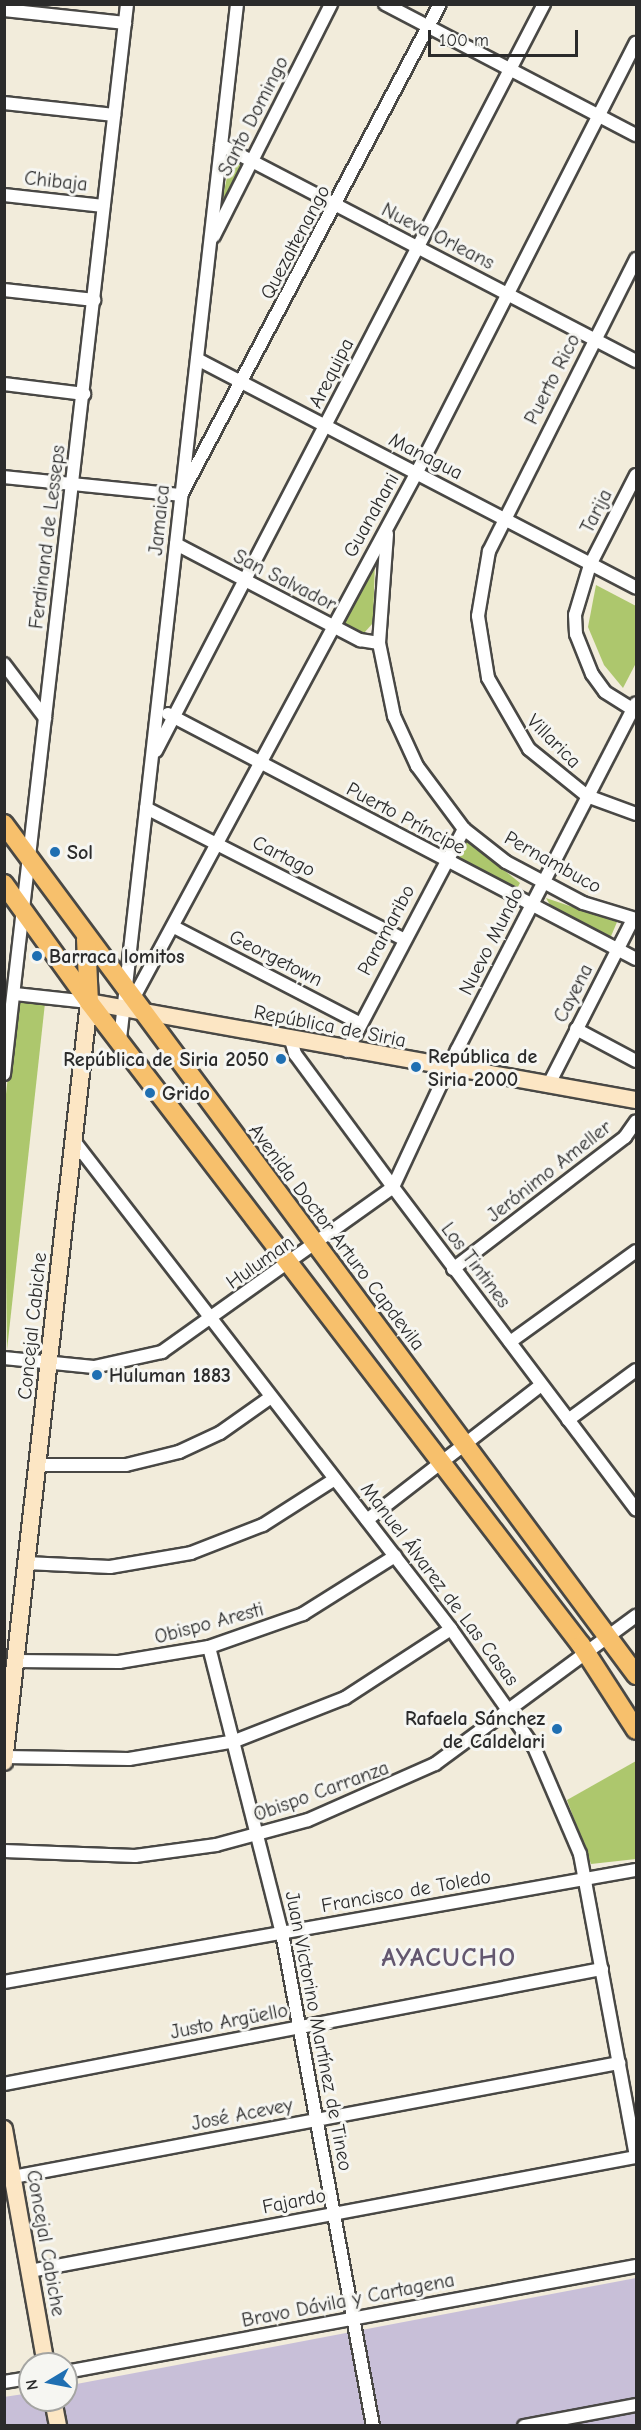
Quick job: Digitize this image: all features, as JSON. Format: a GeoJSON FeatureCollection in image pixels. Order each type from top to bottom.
{"type":"FeatureCollection","features":[{"type":"Feature","properties":{"kind":"main road","name":"Avenida Doctor Arturo Capdevila"},"geometry":{"type":"LineString","coordinates":[[4,824],[85,935],[130,1003],[610,1636],[636,1675]]}},
{"type":"Feature","properties":{"kind":"main road"},"geometry":{"type":"LineString","coordinates":[[4,884],[89,1002],[120,1039],[292,1264],[587,1654],[636,1730]]}},
{"type":"Feature","properties":{"kind":"main road"},"geometry":{"type":"LineString","coordinates":[[85,935],[89,1002]]}},
{"type":"Feature","properties":{"kind":"main road","name":"República de Siria"},"geometry":{"type":"LineString","coordinates":[[89,1002],[130,1003],[347,1051],[636,1100]]}},
{"type":"Feature","properties":{"kind":"main road","name":"Concejal Cabiche"},"geometry":{"type":"LineString","coordinates":[[4,1762],[89,1002]]}},
{"type":"Feature","properties":{"kind":"main road","name":"Concejal Cabiche"},"geometry":{"type":"LineString","coordinates":[[4,2129],[44,2352]]}},
{"type":"Feature","properties":{"kind":"street","name":"Ferdinand de Lesseps"},"geometry":{"type":"LineString","coordinates":[[5,1071],[127,4]]}},
{"type":"Feature","properties":{"kind":"street","name":"Jamaica"},"geometry":{"type":"LineString","coordinates":[[120,1039],[130,1003],[146,808],[237,4]]}},
{"type":"Feature","properties":{"kind":"street","name":"Santo Domingo"},"geometry":{"type":"LineString","coordinates":[[210,245],[331,4]]}},
{"type":"Feature","properties":{"kind":"street"},"geometry":{"type":"LineString","coordinates":[[385,4],[636,135]]}},
{"type":"Feature","properties":{"kind":"street","name":"Quezaltenango"},"geometry":{"type":"LineString","coordinates":[[181,495],[244,383],[440,4]]}},
{"type":"Feature","properties":{"kind":"street","name":"Arequipa"},"geometry":{"type":"LineString","coordinates":[[152,759],[242,581],[326,426],[544,4]]}},
{"type":"Feature","properties":{"kind":"street"},"geometry":{"type":"LineString","coordinates":[[4,10],[124,23]]}},
{"type":"Feature","properties":{"kind":"street","name":"Guanahani"},"geometry":{"type":"LineString","coordinates":[[130,1003],[174,927],[258,762],[416,474],[636,43]]}},
{"type":"Feature","properties":{"kind":"street"},"geometry":{"type":"LineString","coordinates":[[4,102],[114,115]]}},
{"type":"Feature","properties":{"kind":"street","name":"Nueva Orleans"},"geometry":{"type":"LineString","coordinates":[[221,145],[636,361]]}},
{"type":"Feature","properties":{"kind":"street","name":"Chibaja"},"geometry":{"type":"LineString","coordinates":[[4,195],[104,206]]}},
{"type":"Feature","properties":{"kind":"street","name":"Puerto Rico"},"geometry":{"type":"LineString","coordinates":[[504,518],[636,259]]}},
{"type":"Feature","properties":{"kind":"street"},"geometry":{"type":"LineString","coordinates":[[4,290],[94,300]]}},
{"type":"Feature","properties":{"kind":"street","name":"Managua"},"geometry":{"type":"LineString","coordinates":[[197,359],[636,588]]}},
{"type":"Feature","properties":{"kind":"street"},"geometry":{"type":"LineString","coordinates":[[4,384],[84,394]]}},
{"type":"Feature","properties":{"kind":"street","name":"Tarija"},"geometry":{"type":"LineString","coordinates":[[635,708],[605,692],[582,655],[575,615],[590,565],[636,475]]}},
{"type":"Feature","properties":{"kind":"street"},"geometry":{"type":"LineString","coordinates":[[4,477],[73,486],[181,495]]}},
{"type":"Feature","properties":{"kind":"street","name":"Villarica"},"geometry":{"type":"LineString","coordinates":[[504,518],[480,582],[480,645],[488,678],[510,724],[529,749],[587,796],[636,814]]}},
{"type":"Feature","properties":{"kind":"street","name":"Pernambuco"},"geometry":{"type":"LineString","coordinates":[[390,521],[380,570],[379,643],[402,738],[464,829],[542,884],[606,913],[635,919]]}},
{"type":"Feature","properties":{"kind":"street","name":"San Salvador"},"geometry":{"type":"LineString","coordinates":[[176,544],[242,581],[331,626],[379,643]]}},
{"type":"Feature","properties":{"kind":"street"},"geometry":{"type":"LineString","coordinates":[[4,664],[45,718]]}},
{"type":"Feature","properties":{"kind":"street","name":"Nuevo Mundo"},"geometry":{"type":"LineString","coordinates":[[450,1069],[587,796],[635,708]]}},
{"type":"Feature","properties":{"kind":"street","name":"Puerto Príncipe"},"geometry":{"type":"LineString","coordinates":[[158,712],[174,716],[531,906],[636,959]]}},
{"type":"Feature","properties":{"kind":"street","name":"Cartago"},"geometry":{"type":"LineString","coordinates":[[146,808],[403,939]]}},
{"type":"Feature","properties":{"kind":"street","name":"Paramaribo"},"geometry":{"type":"LineString","coordinates":[[347,1051],[359,1023],[444,860],[464,829]]}},
{"type":"Feature","properties":{"kind":"street","name":"Cayena"},"geometry":{"type":"LineString","coordinates":[[548,1086],[635,919]]}},
{"type":"Feature","properties":{"kind":"street","name":"Georgetown"},"geometry":{"type":"LineString","coordinates":[[174,927],[359,1023]]}},
{"type":"Feature","properties":{"kind":"street","name":"República de Siria"},"geometry":{"type":"LineString","coordinates":[[15,994],[89,1002]]}},
{"type":"Feature","properties":{"kind":"street"},"geometry":{"type":"LineString","coordinates":[[576,1029],[636,1061]]}},
{"type":"Feature","properties":{"kind":"street","name":"Los Tintines"},"geometry":{"type":"LineString","coordinates":[[291,1040],[295,1054],[453,1269],[568,1420],[634,1502]]}},
{"type":"Feature","properties":{"kind":"street","name":"Huluman"},"geometry":{"type":"LineString","coordinates":[[4,1358],[49,1364],[123,1365],[162,1352],[292,1264],[393,1187],[450,1069]]}},
{"type":"Feature","properties":{"kind":"street","name":"Jerónimo Ameller"},"geometry":{"type":"LineString","coordinates":[[453,1269],[625,1137],[636,1121]]}},
{"type":"Feature","properties":{"kind":"street","name":"Manuel Álvarez de Las Casas"},"geometry":{"type":"LineString","coordinates":[[74,1141],[512,1711],[561,1800],[585,1879],[619,2063],[632,2108],[636,2157]]}},
{"type":"Feature","properties":{"kind":"street"},"geometry":{"type":"LineString","coordinates":[[510,1342],[636,1251]]}},
{"type":"Feature","properties":{"kind":"street"},"geometry":{"type":"LineString","coordinates":[[568,1420],[636,1370]]}},
{"type":"Feature","properties":{"kind":"street"},"geometry":{"type":"LineString","coordinates":[[367,1520],[541,1385]]}},
{"type":"Feature","properties":{"kind":"street"},"geometry":{"type":"LineString","coordinates":[[37,1465],[126,1465],[179,1452],[220,1433],[271,1397]]}},
{"type":"Feature","properties":{"kind":"street"},"geometry":{"type":"LineString","coordinates":[[26,1563],[110,1567],[190,1553],[262,1526],[335,1479]]}},
{"type":"Feature","properties":{"kind":"street","name":"Obispo Aresti"},"geometry":{"type":"LineString","coordinates":[[15,1661],[119,1662],[209,1647],[303,1614],[395,1556]]}},
{"type":"Feature","properties":{"kind":"street","name":"Obispo Carranza"},"geometry":{"type":"LineString","coordinates":[[4,1851],[135,1857],[259,1836],[397,1784],[512,1711],[636,1616]]}},
{"type":"Feature","properties":{"kind":"street"},"geometry":{"type":"LineString","coordinates":[[5,1757],[129,1759],[235,1742],[345,1698],[451,1629]]}},
{"type":"Feature","properties":{"kind":"street","name":"Juan Victorino Martínez de Tineo"},"geometry":{"type":"LineString","coordinates":[[209,1647],[282,1933],[373,2426]]}},
{"type":"Feature","properties":{"kind":"street","name":"Francisco de Toledo"},"geometry":{"type":"LineString","coordinates":[[4,1982],[636,1870]]}},
{"type":"Feature","properties":{"kind":"street","name":"Justo Argüello"},"geometry":{"type":"LineString","coordinates":[[4,2084],[602,1969]]}},
{"type":"Feature","properties":{"kind":"street","name":"José Acevey"},"geometry":{"type":"LineString","coordinates":[[13,2177],[619,2063]]}},
{"type":"Feature","properties":{"kind":"street","name":"Fajardo"},"geometry":{"type":"LineString","coordinates":[[30,2271],[636,2157]]}},
{"type":"Feature","properties":{"kind":"street","name":"Bravo Dávila y Cartagena"},"geometry":{"type":"LineString","coordinates":[[78,2370],[636,2266]]}},
{"type":"Feature","properties":{"kind":"street"},"geometry":{"type":"LineString","coordinates":[[524,2426],[636,2405]]}},
{"type":"Feature","properties":{"kind":"shaded area"},"geometry":{"type":"Polygon","coordinates":[[[636,2278],[636,2425],[5,2426],[4,2397],[18,2395],[18,2412],[78,2412],[78,2384],[636,2278]]]}},
{"type":"Feature","properties":{"kind":"green space"},"geometry":{"type":"Polygon","coordinates":[[[231,157],[243,164],[222,202],[231,157]]]}},
{"type":"Feature","properties":{"kind":"green space"},"geometry":{"type":"Polygon","coordinates":[[[375,560],[373,623],[364,633],[344,624],[375,560]]]}},
{"type":"Feature","properties":{"kind":"green space"},"geometry":{"type":"Polygon","coordinates":[[[596,585],[636,606],[636,663],[623,688],[604,665],[588,627],[596,585]]]}},
{"type":"Feature","properties":{"kind":"green space"},"geometry":{"type":"Polygon","coordinates":[[[467,840],[520,883],[514,894],[452,860],[467,840]]]}},
{"type":"Feature","properties":{"kind":"green space"},"geometry":{"type":"Polygon","coordinates":[[[546,898],[617,922],[609,941],[550,905],[546,898]]]}},
{"type":"Feature","properties":{"kind":"green space"},"geometry":{"type":"Polygon","coordinates":[[[16,1000],[45,1003],[7,1350],[4,1113],[16,1000]]]}},
{"type":"Feature","properties":{"kind":"green space"},"geometry":{"type":"Polygon","coordinates":[[[636,1761],[636,1859],[591,1864],[567,1800],[636,1761]]]}},
{"type":"Feature","properties":{"kind":"place","name":"Sol"},"geometry":{"type":"Point","coordinates":[55,852]}},
{"type":"Feature","properties":{"kind":"place","name":"Barraca lomitos"},"geometry":{"type":"Point","coordinates":[37,956]}},
{"type":"Feature","properties":{"kind":"place","name":"República de Siria 2050"},"geometry":{"type":"Point","coordinates":[281,1059]}},
{"type":"Feature","properties":{"kind":"place","name":"República de Siria 2000"},"geometry":{"type":"Point","coordinates":[416,1067]}},
{"type":"Feature","properties":{"kind":"place","name":"Grido"},"geometry":{"type":"Point","coordinates":[150,1093]}},
{"type":"Feature","properties":{"kind":"place","name":"Huluman 1883"},"geometry":{"type":"Point","coordinates":[97,1375]}},
{"type":"Feature","properties":{"kind":"place","name":"Rafaela Sánchez de Caldelari"},"geometry":{"type":"Point","coordinates":[557,1729]}},
{"type":"Feature","properties":{"kind":"district","name":"AYACUCHO"},"geometry":{"type":"Point","coordinates":[449,1959]}}]}
